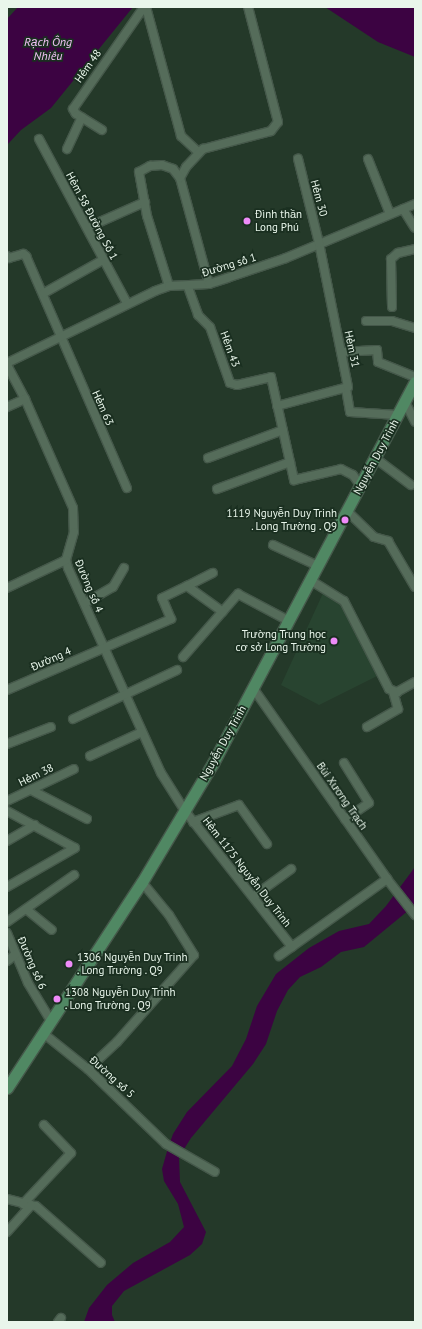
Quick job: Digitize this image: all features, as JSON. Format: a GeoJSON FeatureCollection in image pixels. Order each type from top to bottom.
{"type":"FeatureCollection","features":[{"type":"Feature","properties":{"kind":"main road","name":"Nguyễn Duy Trinh"},"geometry":{"type":"LineString","coordinates":[[7,1088],[142,882],[185,811],[253,688],[360,485],[414,387]]}},
{"type":"Feature","properties":{"kind":"street","name":"Hẻm 48"},"geometry":{"type":"LineString","coordinates":[[82,117],[76,114],[75,105],[145,7]]}},
{"type":"Feature","properties":{"kind":"street"},"geometry":{"type":"LineString","coordinates":[[145,7],[181,136],[198,152]]}},
{"type":"Feature","properties":{"kind":"street"},"geometry":{"type":"LineString","coordinates":[[180,178],[198,152],[271,131],[278,122],[248,7]]}},
{"type":"Feature","properties":{"kind":"street"},"geometry":{"type":"LineString","coordinates":[[67,149],[82,117],[102,130]]}},
{"type":"Feature","properties":{"kind":"street","name":"Hẻm 58 Đường Số 1"},"geometry":{"type":"LineString","coordinates":[[39,139],[127,303]]}},
{"type":"Feature","properties":{"kind":"street","name":"Hẻm 30"},"geometry":{"type":"LineString","coordinates":[[298,159],[319,243]]}},
{"type":"Feature","properties":{"kind":"street"},"geometry":{"type":"LineString","coordinates":[[368,159],[390,214]]}},
{"type":"Feature","properties":{"kind":"street"},"geometry":{"type":"LineString","coordinates":[[169,286],[145,202],[140,172],[150,166],[168,167],[180,178],[209,284]]}},
{"type":"Feature","properties":{"kind":"street"},"geometry":{"type":"LineString","coordinates":[[93,225],[145,202]]}},
{"type":"Feature","properties":{"kind":"street","name":"Đường số 1"},"geometry":{"type":"LineString","coordinates":[[7,364],[127,303],[169,286],[188,287],[209,284],[286,258],[415,204]]}},
{"type":"Feature","properties":{"kind":"street"},"geometry":{"type":"LineString","coordinates":[[403,209],[415,228]]}},
{"type":"Feature","properties":{"kind":"street","name":"Hẻm 31"},"geometry":{"type":"LineString","coordinates":[[319,243],[348,384],[346,389],[350,412],[398,416]]}},
{"type":"Feature","properties":{"kind":"street"},"geometry":{"type":"LineString","coordinates":[[392,307],[391,260],[398,253],[415,249]]}},
{"type":"Feature","properties":{"kind":"street","name":"Hẻm 63"},"geometry":{"type":"LineString","coordinates":[[7,256],[9,258],[23,254],[26,256],[44,293],[86,397],[127,488]]}},
{"type":"Feature","properties":{"kind":"street"},"geometry":{"type":"LineString","coordinates":[[44,293],[103,260]]}},
{"type":"Feature","properties":{"kind":"street","name":"Hẻm 43"},"geometry":{"type":"LineString","coordinates":[[188,287],[198,315],[210,327],[230,383],[238,385],[271,378],[277,406]]}},
{"type":"Feature","properties":{"kind":"street"},"geometry":{"type":"LineString","coordinates":[[366,321],[392,321],[415,328]]}},
{"type":"Feature","properties":{"kind":"street"},"geometry":{"type":"LineString","coordinates":[[341,352],[377,350],[378,362],[415,376]]}},
{"type":"Feature","properties":{"kind":"street","name":"Đường số 4"},"geometry":{"type":"LineString","coordinates":[[7,364],[25,399],[74,508],[74,532],[66,560],[124,695],[166,781],[185,811]]}},
{"type":"Feature","properties":{"kind":"street"},"geometry":{"type":"LineString","coordinates":[[346,389],[277,406],[294,480],[341,469],[353,475],[360,485]]}},
{"type":"Feature","properties":{"kind":"street"},"geometry":{"type":"LineString","coordinates":[[7,407],[25,399]]}},
{"type":"Feature","properties":{"kind":"street"},"geometry":{"type":"LineString","coordinates":[[405,402],[415,422]]}},
{"type":"Feature","properties":{"kind":"street"},"geometry":{"type":"LineString","coordinates":[[208,458],[283,430]]}},
{"type":"Feature","properties":{"kind":"street"},"geometry":{"type":"LineString","coordinates":[[375,458],[411,484]]}},
{"type":"Feature","properties":{"kind":"street"},"geometry":{"type":"LineString","coordinates":[[217,489],[290,462]]}},
{"type":"Feature","properties":{"kind":"street"},"geometry":{"type":"LineString","coordinates":[[347,511],[374,537],[388,541],[415,587]]}},
{"type":"Feature","properties":{"kind":"street"},"geometry":{"type":"LineString","coordinates":[[273,545],[318,566]]}},
{"type":"Feature","properties":{"kind":"street"},"geometry":{"type":"LineString","coordinates":[[7,588],[66,560]]}},
{"type":"Feature","properties":{"kind":"street"},"geometry":{"type":"LineString","coordinates":[[85,602],[113,587],[124,568]]}},
{"type":"Feature","properties":{"kind":"street"},"geometry":{"type":"LineString","coordinates":[[212,573],[186,586],[223,612]]}},
{"type":"Feature","properties":{"kind":"street"},"geometry":{"type":"LineString","coordinates":[[310,580],[344,601],[389,689],[393,692],[398,709],[367,727]]}},
{"type":"Feature","properties":{"kind":"street","name":"Đường 4"},"geometry":{"type":"LineString","coordinates":[[7,690],[171,619],[162,598],[186,586]]}},
{"type":"Feature","properties":{"kind":"street"},"geometry":{"type":"LineString","coordinates":[[183,657],[238,594],[289,621]]}},
{"type":"Feature","properties":{"kind":"street"},"geometry":{"type":"LineString","coordinates":[[72,719],[177,670]]}},
{"type":"Feature","properties":{"kind":"street"},"geometry":{"type":"LineString","coordinates":[[393,692],[415,682]]}},
{"type":"Feature","properties":{"kind":"street","name":"Bùi Xương Trạch"},"geometry":{"type":"LineString","coordinates":[[253,688],[387,879],[413,912]]}},
{"type":"Feature","properties":{"kind":"street"},"geometry":{"type":"LineString","coordinates":[[7,744],[51,727]]}},
{"type":"Feature","properties":{"kind":"street"},"geometry":{"type":"LineString","coordinates":[[90,756],[142,732]]}},
{"type":"Feature","properties":{"kind":"street"},"geometry":{"type":"LineString","coordinates":[[344,763],[369,803],[345,819]]}},
{"type":"Feature","properties":{"kind":"street","name":"Hẻm 38"},"geometry":{"type":"LineString","coordinates":[[7,801],[74,769]]}},
{"type":"Feature","properties":{"kind":"street"},"geometry":{"type":"LineString","coordinates":[[31,790],[87,819]]}},
{"type":"Feature","properties":{"kind":"street"},"geometry":{"type":"LineString","coordinates":[[194,822],[239,805],[267,844]]}},
{"type":"Feature","properties":{"kind":"street"},"geometry":{"type":"LineString","coordinates":[[7,810],[75,848],[7,887]]}},
{"type":"Feature","properties":{"kind":"street","name":"Hẻm 1175 Nguyễn Duy Trinh"},"geometry":{"type":"LineString","coordinates":[[185,811],[254,896],[292,947]]}},
{"type":"Feature","properties":{"kind":"street"},"geometry":{"type":"LineString","coordinates":[[7,841],[35,825]]}},
{"type":"Feature","properties":{"kind":"street"},"geometry":{"type":"LineString","coordinates":[[254,896],[292,870]]}},
{"type":"Feature","properties":{"kind":"street"},"geometry":{"type":"LineString","coordinates":[[7,922],[74,875]]}},
{"type":"Feature","properties":{"kind":"street"},"geometry":{"type":"LineString","coordinates":[[279,956],[387,879]]}},
{"type":"Feature","properties":{"kind":"street"},"geometry":{"type":"LineString","coordinates":[[88,1069],[117,1042],[194,955],[169,915],[142,882]]}},
{"type":"Feature","properties":{"kind":"street"},"geometry":{"type":"LineString","coordinates":[[26,909],[52,930]]}},
{"type":"Feature","properties":{"kind":"street","name":"Đường số 6"},"geometry":{"type":"LineString","coordinates":[[7,934],[28,983],[50,1021]]}},
{"type":"Feature","properties":{"kind":"street"},"geometry":{"type":"LineString","coordinates":[[7,961],[16,954]]}},
{"type":"Feature","properties":{"kind":"street","name":"Đường số 5"},"geometry":{"type":"LineString","coordinates":[[43,1033],[88,1069],[164,1142],[216,1172]]}},
{"type":"Feature","properties":{"kind":"street"},"geometry":{"type":"LineString","coordinates":[[7,1232],[27,1205],[72,1153],[44,1125]]}},
{"type":"Feature","properties":{"kind":"street"},"geometry":{"type":"LineString","coordinates":[[7,1199],[36,1206],[101,1262]]}},
{"type":"Feature","properties":{"kind":"shaded area","name":"Trường Trung học cơ sở Long Trường"},"geometry":{"type":"Polygon","coordinates":[[[324,591],[346,604],[383,673],[319,705],[281,685],[324,591]]]}},
{"type":"Feature","properties":{"kind":"water","name":"Rạch Ông Nhiêu"},"geometry":{"type":"Polygon","coordinates":[[[18,7],[133,7],[51,108],[21,130],[7,145],[7,19],[18,7]]]}},
{"type":"Feature","properties":{"kind":"water"},"geometry":{"type":"Polygon","coordinates":[[[325,7],[415,7],[415,57],[378,42],[325,7]]]}},
{"type":"Feature","properties":{"kind":"water"},"geometry":{"type":"Polygon","coordinates":[[[415,867],[415,905],[364,947],[341,952],[321,967],[300,977],[288,990],[277,1011],[266,1044],[253,1064],[191,1138],[179,1157],[180,1182],[206,1232],[202,1244],[190,1255],[124,1291],[112,1306],[112,1315],[115,1322],[84,1322],[89,1308],[107,1285],[133,1263],[170,1242],[184,1227],[178,1204],[164,1181],[162,1169],[173,1134],[187,1112],[232,1066],[246,1039],[257,1006],[276,974],[309,948],[339,931],[369,924],[386,906],[415,867]]]}},
{"type":"Feature","properties":{"kind":"place","name":"Đình thần Long Phú"},"geometry":{"type":"Point","coordinates":[247,221]}},
{"type":"Feature","properties":{"kind":"place","name":"1119 Nguyễn Duy Trinh . Long Trường . Q9"},"geometry":{"type":"Point","coordinates":[345,520]}},
{"type":"Feature","properties":{"kind":"place","name":"Trường Trung học cơ sở Long Trường"},"geometry":{"type":"Point","coordinates":[334,641]}},
{"type":"Feature","properties":{"kind":"place","name":"1306 Nguyễn Duy Trinh . Long Trường . Q9"},"geometry":{"type":"Point","coordinates":[69,964]}},
{"type":"Feature","properties":{"kind":"place","name":"1308 Nguyễn Duy Trinh . Long Trường . Q9"},"geometry":{"type":"Point","coordinates":[57,999]}}]}
